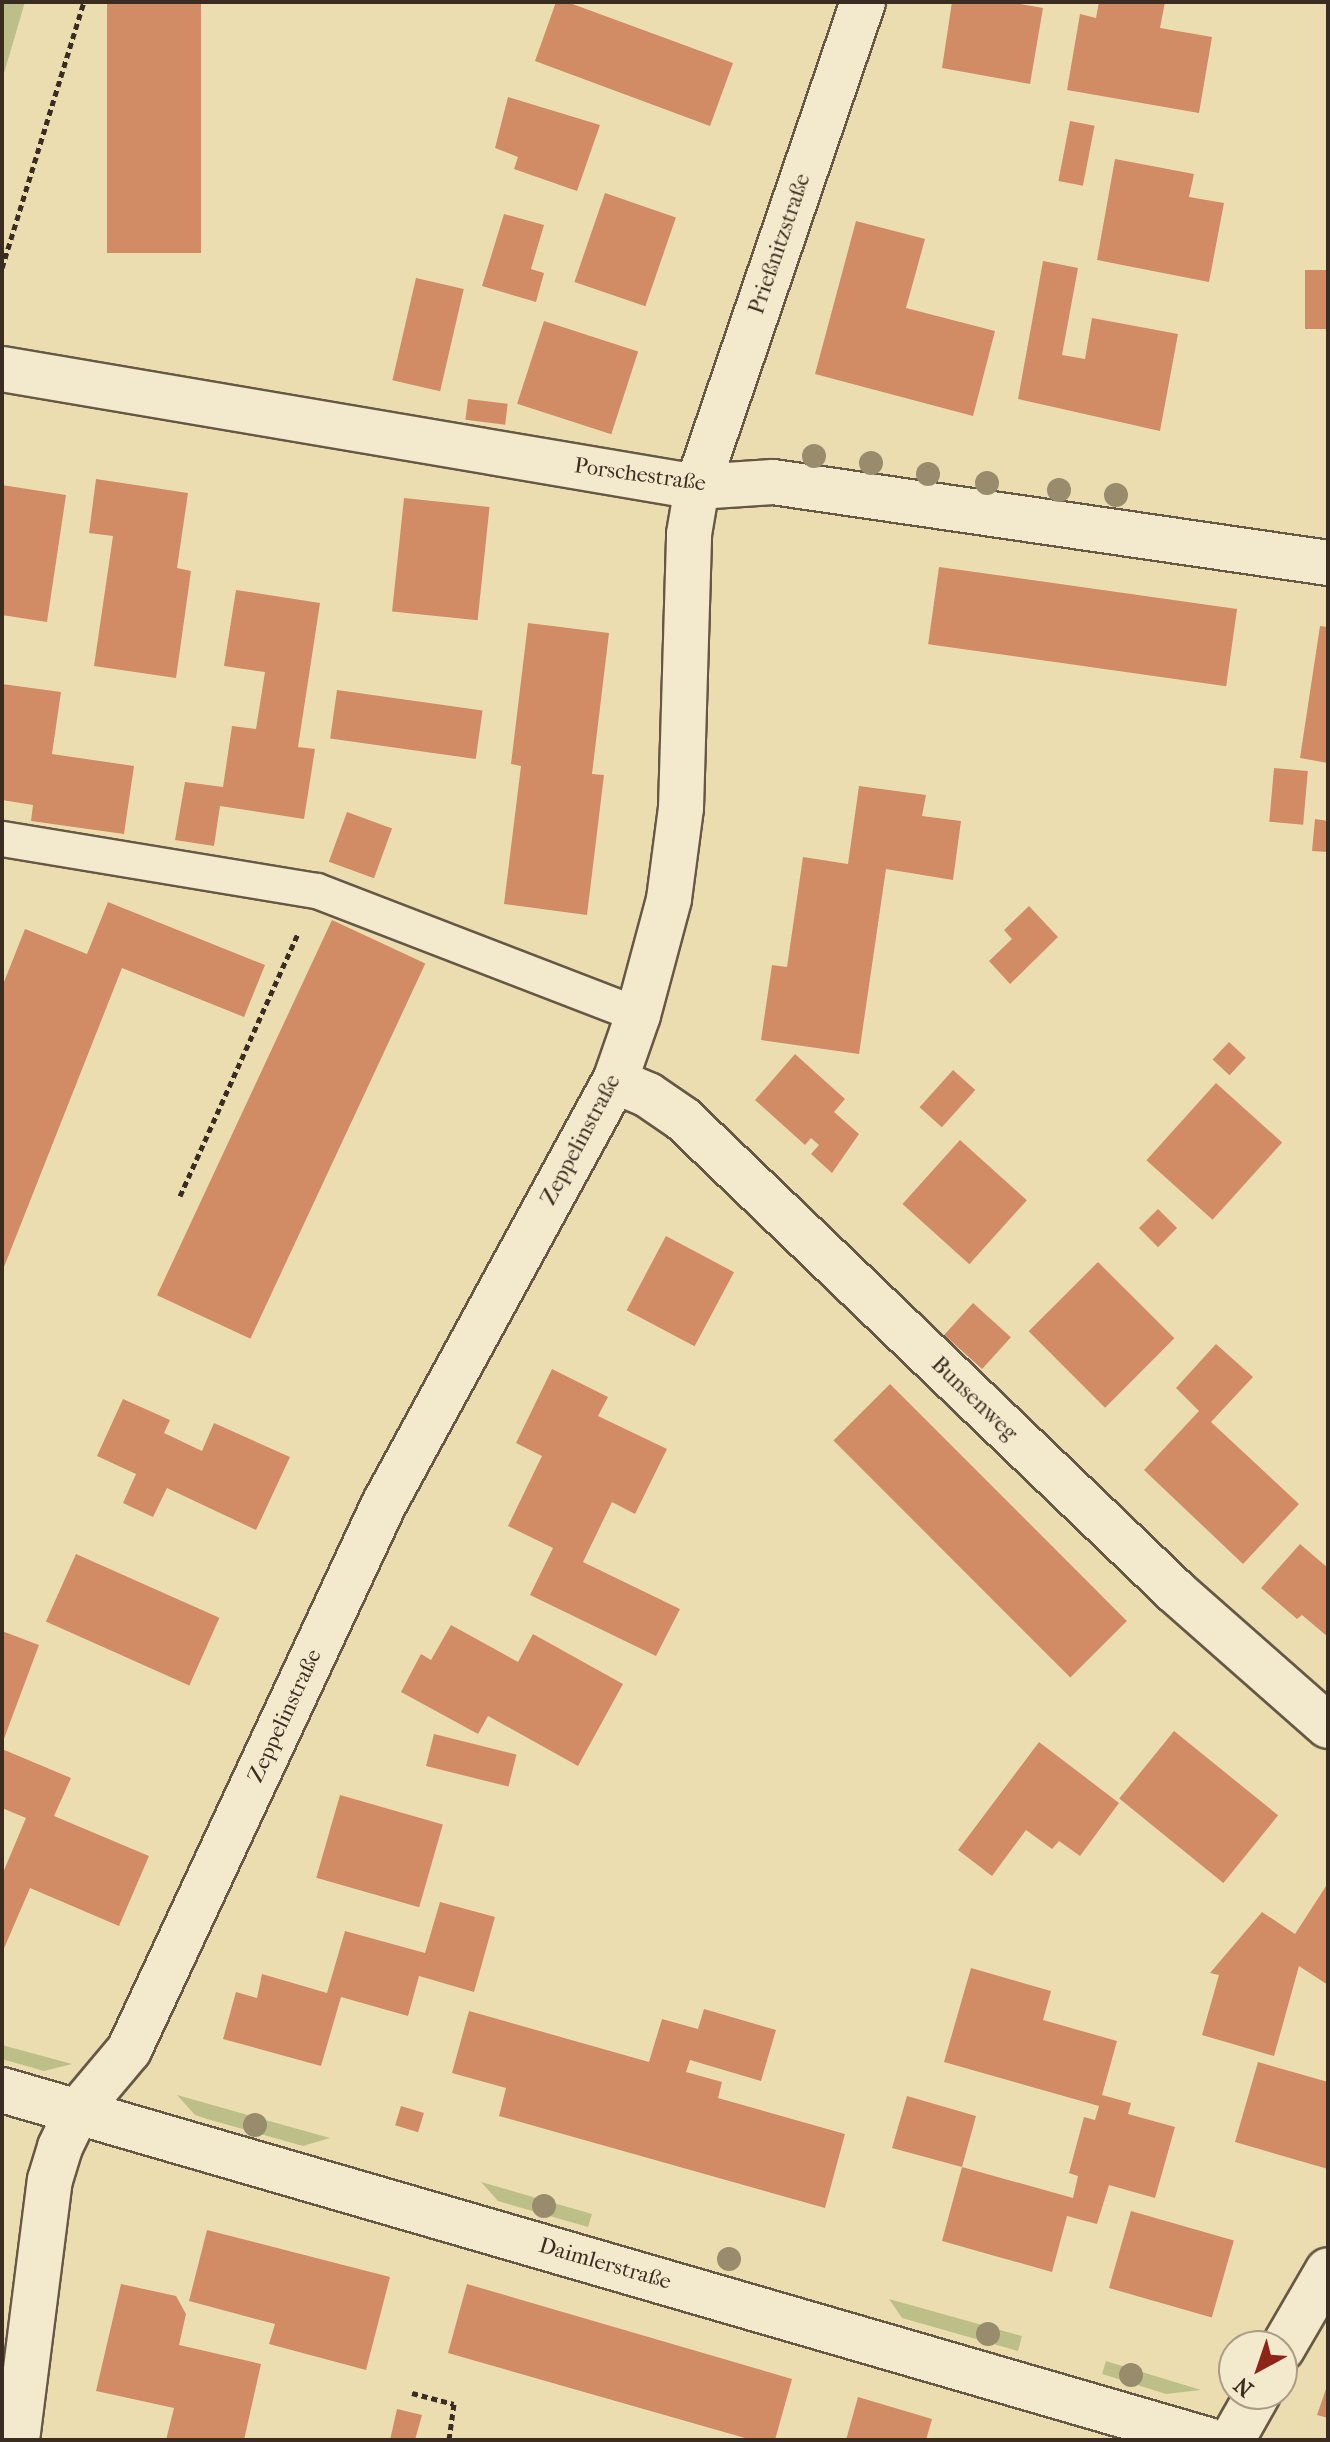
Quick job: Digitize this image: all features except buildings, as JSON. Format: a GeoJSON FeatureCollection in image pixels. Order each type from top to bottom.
{"type":"FeatureCollection","features":[{"type":"Feature","properties":{"kind":"street","name":"Prießnitzstraße"},"geometry":{"type":"LineString","coordinates":[[697,487],[863,2]]}},
{"type":"Feature","properties":{"kind":"street","name":"Porschestraße"},"geometry":{"type":"LineString","coordinates":[[2,369],[697,487],[773,482],[1328,563]]}},
{"type":"Feature","properties":{"kind":"street","name":"Zeppelinstraße"},"geometry":{"type":"LineString","coordinates":[[17,2440],[50,2180],[77,2112],[129,2050],[384,1504],[615,1081],[638,1015],[669,899],[681,808],[689,534],[697,487]]}},
{"type":"Feature","properties":{"kind":"street","name":"Bunsenweg"},"geometry":{"type":"LineString","coordinates":[[615,1081],[648,1095],[683,1119],[1175,1591],[1328,1726]]}},
{"type":"Feature","properties":{"kind":"street","name":"Daimlerstraße"},"geometry":{"type":"LineString","coordinates":[[2,2090],[1208,2440]]}},
{"type":"Feature","properties":{"kind":"street"},"geometry":{"type":"LineString","coordinates":[[1293,2330],[1328,2270]]}},
{"type":"Feature","properties":{"kind":"street"},"geometry":{"type":"LineString","coordinates":[[1232,2440],[1249,2410]]}},
{"type":"Feature","properties":{"kind":"lane"},"geometry":{"type":"LineString","coordinates":[[2,839],[317,891],[638,1015]]}},
{"type":"Feature","properties":{"kind":"path"},"geometry":{"type":"LineString","coordinates":[[2,268],[84,2]]}},
{"type":"Feature","properties":{"kind":"path"},"geometry":{"type":"LineString","coordinates":[[180,1196],[317,891]]}},
{"type":"Feature","properties":{"kind":"path"},"geometry":{"type":"LineString","coordinates":[[412,2393],[454,2404],[449,2440]]}},
{"type":"Feature","properties":{"kind":"green space"},"geometry":{"type":"Polygon","coordinates":[[[2,2],[25,2],[2,80],[2,2]]]}},
{"type":"Feature","properties":{"kind":"green space"},"geometry":{"type":"Polygon","coordinates":[[[2,2045],[72,2064],[44,2071],[2,2059],[2,2045]]]}},
{"type":"Feature","properties":{"kind":"green space"},"geometry":{"type":"Polygon","coordinates":[[[177,2095],[330,2138],[303,2146],[195,2115],[177,2095]]]}},
{"type":"Feature","properties":{"kind":"green space"},"geometry":{"type":"Polygon","coordinates":[[[481,2182],[592,2214],[588,2227],[498,2201],[481,2182]]]}},
{"type":"Feature","properties":{"kind":"green space"},"geometry":{"type":"Polygon","coordinates":[[[889,2299],[1022,2336],[1018,2351],[902,2318],[889,2299]]]}},
{"type":"Feature","properties":{"kind":"green space"},"geometry":{"type":"Polygon","coordinates":[[[1106,2361],[1201,2390],[1166,2394],[1102,2374],[1106,2361]]]}}]}
